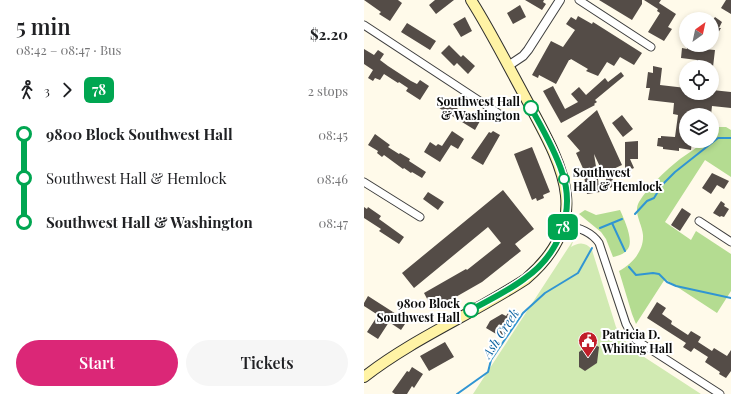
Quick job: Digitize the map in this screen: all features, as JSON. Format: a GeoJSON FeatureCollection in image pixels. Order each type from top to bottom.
{"type":"FeatureCollection","features":[{"type":"Feature","properties":{"kind":"main road"},"geometry":{"type":"LineString","coordinates":[[364,377],[415,342],[526,279],[549,255],[560,237],[564,225],[567,201],[562,171],[535,116],[471,0]]}},
{"type":"Feature","properties":{"kind":"street"},"geometry":{"type":"LineString","coordinates":[[508,66],[523,56],[528,50],[560,0]]}},
{"type":"Feature","properties":{"kind":"street"},"geometry":{"type":"LineString","coordinates":[[579,0],[651,47]]}},
{"type":"Feature","properties":{"kind":"street"},"geometry":{"type":"LineString","coordinates":[[364,25],[504,117]]}},
{"type":"Feature","properties":{"kind":"street"},"geometry":{"type":"LineString","coordinates":[[364,182],[420,217]]}},
{"type":"Feature","properties":{"kind":"street"},"geometry":{"type":"LineString","coordinates":[[699,221],[731,242]]}},
{"type":"Feature","properties":{"kind":"street"},"geometry":{"type":"LineString","coordinates":[[564,225],[576,226],[591,234],[599,243],[626,324],[636,340],[720,394]]}},
{"type":"Feature","properties":{"kind":"green space"},"geometry":{"type":"Polygon","coordinates":[[[719,127],[726,127],[731,130],[731,177],[705,160],[665,222],[691,240],[696,231],[731,254],[731,291],[717,313],[665,279],[636,324],[619,271],[633,261],[642,246],[643,235],[637,214],[637,206],[639,202],[663,173],[695,148],[719,148],[719,127]]]}},
{"type":"Feature","properties":{"kind":"green space"},"geometry":{"type":"Polygon","coordinates":[[[585,210],[596,215],[620,210],[626,225],[630,242],[626,251],[621,255],[613,257],[606,239],[601,232],[579,214],[585,210]]]}},
{"type":"Feature","properties":{"kind":"green space"},"geometry":{"type":"Polygon","coordinates":[[[574,239],[571,247],[577,244],[585,244],[592,250],[616,327],[625,341],[638,353],[701,394],[473,394],[574,239]]]}},
{"type":"Feature","properties":{"kind":"building"},"geometry":{"type":"Polygon","coordinates":[[[364,0],[398,0],[402,3],[390,21],[379,14],[381,12],[364,0]]]}},
{"type":"Feature","properties":{"kind":"building"},"geometry":{"type":"Polygon","coordinates":[[[435,0],[454,0],[436,14],[429,5],[435,0]]]}},
{"type":"Feature","properties":{"kind":"building"},"geometry":{"type":"Polygon","coordinates":[[[525,0],[544,0],[543,2],[546,4],[542,10],[525,0]]]}},
{"type":"Feature","properties":{"kind":"building"},"geometry":{"type":"Polygon","coordinates":[[[599,0],[642,0],[642,4],[632,20],[599,0]]]}},
{"type":"Feature","properties":{"kind":"building"},"geometry":{"type":"Polygon","coordinates":[[[644,0],[661,0],[659,3],[676,14],[668,27],[672,29],[664,41],[648,32],[660,13],[657,11],[658,9],[644,0]]]}},
{"type":"Feature","properties":{"kind":"building"},"geometry":{"type":"Polygon","coordinates":[[[726,0],[731,0],[731,14],[721,8],[726,0]]]}},
{"type":"Feature","properties":{"kind":"building"},"geometry":{"type":"Polygon","coordinates":[[[520,5],[526,17],[513,24],[507,13],[520,5]]]}},
{"type":"Feature","properties":{"kind":"building"},"geometry":{"type":"Polygon","coordinates":[[[578,16],[592,24],[593,22],[642,53],[634,65],[620,57],[614,66],[607,62],[598,76],[586,71],[588,69],[571,59],[569,60],[556,84],[539,75],[538,78],[532,75],[551,41],[563,47],[575,30],[566,24],[571,17],[576,20],[578,16]]]}},
{"type":"Feature","properties":{"kind":"building"},"geometry":{"type":"Polygon","coordinates":[[[465,17],[472,31],[461,37],[453,24],[465,17]]]}},
{"type":"Feature","properties":{"kind":"building"},"geometry":{"type":"Polygon","coordinates":[[[719,20],[722,22],[719,28],[719,20]]]}},
{"type":"Feature","properties":{"kind":"building"},"geometry":{"type":"Polygon","coordinates":[[[407,23],[436,41],[430,50],[401,32],[407,23]]]}},
{"type":"Feature","properties":{"kind":"building"},"geometry":{"type":"Polygon","coordinates":[[[449,45],[461,57],[463,55],[475,66],[468,74],[457,63],[454,66],[441,53],[449,45]]]}},
{"type":"Feature","properties":{"kind":"building"},"geometry":{"type":"Polygon","coordinates":[[[364,49],[374,55],[378,50],[384,54],[380,60],[388,66],[417,84],[420,80],[429,86],[420,100],[406,91],[408,88],[384,74],[380,80],[375,78],[373,81],[368,78],[373,70],[364,64],[364,49]]]}},
{"type":"Feature","properties":{"kind":"building"},"geometry":{"type":"Polygon","coordinates":[[[682,52],[715,52],[714,60],[681,58],[682,52]]]}},
{"type":"Feature","properties":{"kind":"building"},"geometry":{"type":"Polygon","coordinates":[[[653,66],[662,68],[660,85],[679,87],[679,100],[719,100],[719,91],[731,92],[731,108],[712,106],[712,108],[679,108],[679,151],[663,149],[663,147],[657,146],[658,138],[661,138],[661,136],[675,137],[678,115],[673,114],[674,103],[648,100],[650,88],[646,88],[648,72],[653,73],[653,66]]]}},
{"type":"Feature","properties":{"kind":"building"},"geometry":{"type":"Polygon","coordinates":[[[621,72],[624,76],[595,100],[597,102],[594,104],[595,105],[561,123],[543,91],[553,86],[565,109],[578,102],[571,94],[579,87],[586,95],[605,78],[608,82],[621,72]]]}},
{"type":"Feature","properties":{"kind":"building"},"geometry":{"type":"Polygon","coordinates":[[[441,98],[480,121],[475,130],[436,106],[441,98]]]}},
{"type":"Feature","properties":{"kind":"building"},"geometry":{"type":"Polygon","coordinates":[[[597,110],[622,165],[609,171],[615,185],[610,188],[594,154],[600,192],[587,194],[584,176],[586,175],[576,153],[580,151],[567,136],[597,110]]]}},
{"type":"Feature","properties":{"kind":"building"},"geometry":{"type":"Polygon","coordinates":[[[622,115],[633,129],[623,137],[612,123],[622,115]]]}},
{"type":"Feature","properties":{"kind":"building"},"geometry":{"type":"Polygon","coordinates":[[[452,131],[464,139],[458,149],[451,145],[440,162],[424,152],[430,142],[436,146],[438,144],[442,146],[452,131]]]}},
{"type":"Feature","properties":{"kind":"building"},"geometry":{"type":"Polygon","coordinates":[[[493,131],[500,135],[483,165],[471,158],[489,132],[491,133],[493,131]]]}},
{"type":"Feature","properties":{"kind":"building"},"geometry":{"type":"Polygon","coordinates":[[[375,134],[390,145],[388,147],[410,159],[409,161],[426,172],[422,178],[404,168],[403,169],[384,155],[382,157],[377,153],[378,151],[368,145],[375,134]]]}},
{"type":"Feature","properties":{"kind":"building"},"geometry":{"type":"Polygon","coordinates":[[[638,141],[638,159],[630,159],[634,168],[625,172],[625,142],[638,141]]]}},
{"type":"Feature","properties":{"kind":"building"},"geometry":{"type":"Polygon","coordinates":[[[532,147],[550,192],[543,195],[544,198],[537,201],[536,198],[532,200],[514,154],[532,147]]]}},
{"type":"Feature","properties":{"kind":"building"},"geometry":{"type":"Polygon","coordinates":[[[679,148],[691,148],[691,150],[679,148]]]}},
{"type":"Feature","properties":{"kind":"building"},"geometry":{"type":"Polygon","coordinates":[[[712,173],[729,181],[724,189],[717,185],[711,194],[702,188],[712,173]]]}},
{"type":"Feature","properties":{"kind":"building"},"geometry":{"type":"Polygon","coordinates":[[[503,190],[534,229],[515,244],[521,251],[482,282],[433,310],[424,293],[466,269],[467,270],[501,243],[488,227],[414,288],[402,273],[503,190]]]}},
{"type":"Feature","properties":{"kind":"building"},"geometry":{"type":"Polygon","coordinates":[[[428,192],[444,202],[438,210],[423,199],[428,192]]]}},
{"type":"Feature","properties":{"kind":"building"},"geometry":{"type":"Polygon","coordinates":[[[721,201],[725,204],[724,206],[729,209],[724,217],[720,217],[713,213],[721,201]]]}},
{"type":"Feature","properties":{"kind":"building"},"geometry":{"type":"Polygon","coordinates":[[[364,207],[367,209],[368,207],[381,216],[379,219],[404,237],[399,244],[379,231],[381,229],[364,218],[364,207]]]}},
{"type":"Feature","properties":{"kind":"building"},"geometry":{"type":"Polygon","coordinates":[[[682,208],[691,214],[680,231],[671,225],[682,208]]]}},
{"type":"Feature","properties":{"kind":"building"},"geometry":{"type":"Polygon","coordinates":[[[368,296],[407,321],[401,330],[389,322],[378,339],[367,332],[378,315],[364,306],[368,296]]]}},
{"type":"Feature","properties":{"kind":"building"},"geometry":{"type":"Polygon","coordinates":[[[657,302],[666,308],[662,314],[672,321],[671,324],[688,335],[691,331],[701,337],[698,342],[712,351],[714,348],[727,356],[731,350],[731,371],[726,378],[705,362],[708,357],[694,348],[691,352],[683,347],[686,343],[647,318],[657,302]]]}},
{"type":"Feature","properties":{"kind":"building"},"geometry":{"type":"Polygon","coordinates":[[[508,313],[515,318],[503,338],[486,328],[490,321],[502,314],[506,316],[508,313]]]}},
{"type":"Feature","properties":{"kind":"building"},"geometry":{"type":"Polygon","coordinates":[[[445,342],[454,357],[429,371],[420,356],[445,342]]]}},
{"type":"Feature","properties":{"kind":"building","name":"Patricia D. Whiting Hall"},"geometry":{"type":"Polygon","coordinates":[[[592,343],[599,347],[597,363],[585,371],[579,367],[579,352],[592,343]]]}},
{"type":"Feature","properties":{"kind":"building"},"geometry":{"type":"Polygon","coordinates":[[[412,367],[423,374],[414,388],[412,386],[407,394],[395,394],[392,392],[407,371],[409,372],[412,367]]]}},
{"type":"Feature","properties":{"kind":"waterway","name":"Ash Creek"},"geometry":{"type":"LineString","coordinates":[[635,214],[647,201],[654,198],[662,185],[675,172],[718,138],[731,138]]}},
{"type":"Feature","properties":{"kind":"waterway","name":"Ash Creek"},"geometry":{"type":"LineString","coordinates":[[600,228],[622,219]]}},
{"type":"Feature","properties":{"kind":"waterway"},"geometry":{"type":"LineString","coordinates":[[612,223],[625,251]]}},
{"type":"Feature","properties":{"kind":"waterway","name":"Ash Creek"},"geometry":{"type":"LineString","coordinates":[[457,394],[488,372],[491,360],[523,313],[545,293],[578,273],[592,248]]}},
{"type":"Feature","properties":{"kind":"waterway"},"geometry":{"type":"LineString","coordinates":[[629,267],[636,275],[653,273],[659,274],[667,282],[676,286],[731,298]]}},
{"type":"Feature","properties":{"kind":"bus line","name":"78"},"geometry":{"type":"LineString","coordinates":[[471,310],[526,279],[538,268],[553,250],[564,225],[567,201],[562,171],[531,108]]}},
{"type":"Feature","properties":{"kind":"place","name":"Southwest Hall & Washington"},"geometry":{"type":"Point","coordinates":[531,108]}},
{"type":"Feature","properties":{"kind":"place","name":"Southwest Hall & Hemlock"},"geometry":{"type":"Point","coordinates":[564,179]}},
{"type":"Feature","properties":{"kind":"place","name":"9800 Block Southwest Hall"},"geometry":{"type":"Point","coordinates":[471,310]}},
{"type":"Feature","properties":{"kind":"place","name":"Patricia D. Whiting Hall"},"geometry":{"type":"Point","coordinates":[588,358]}}]}
